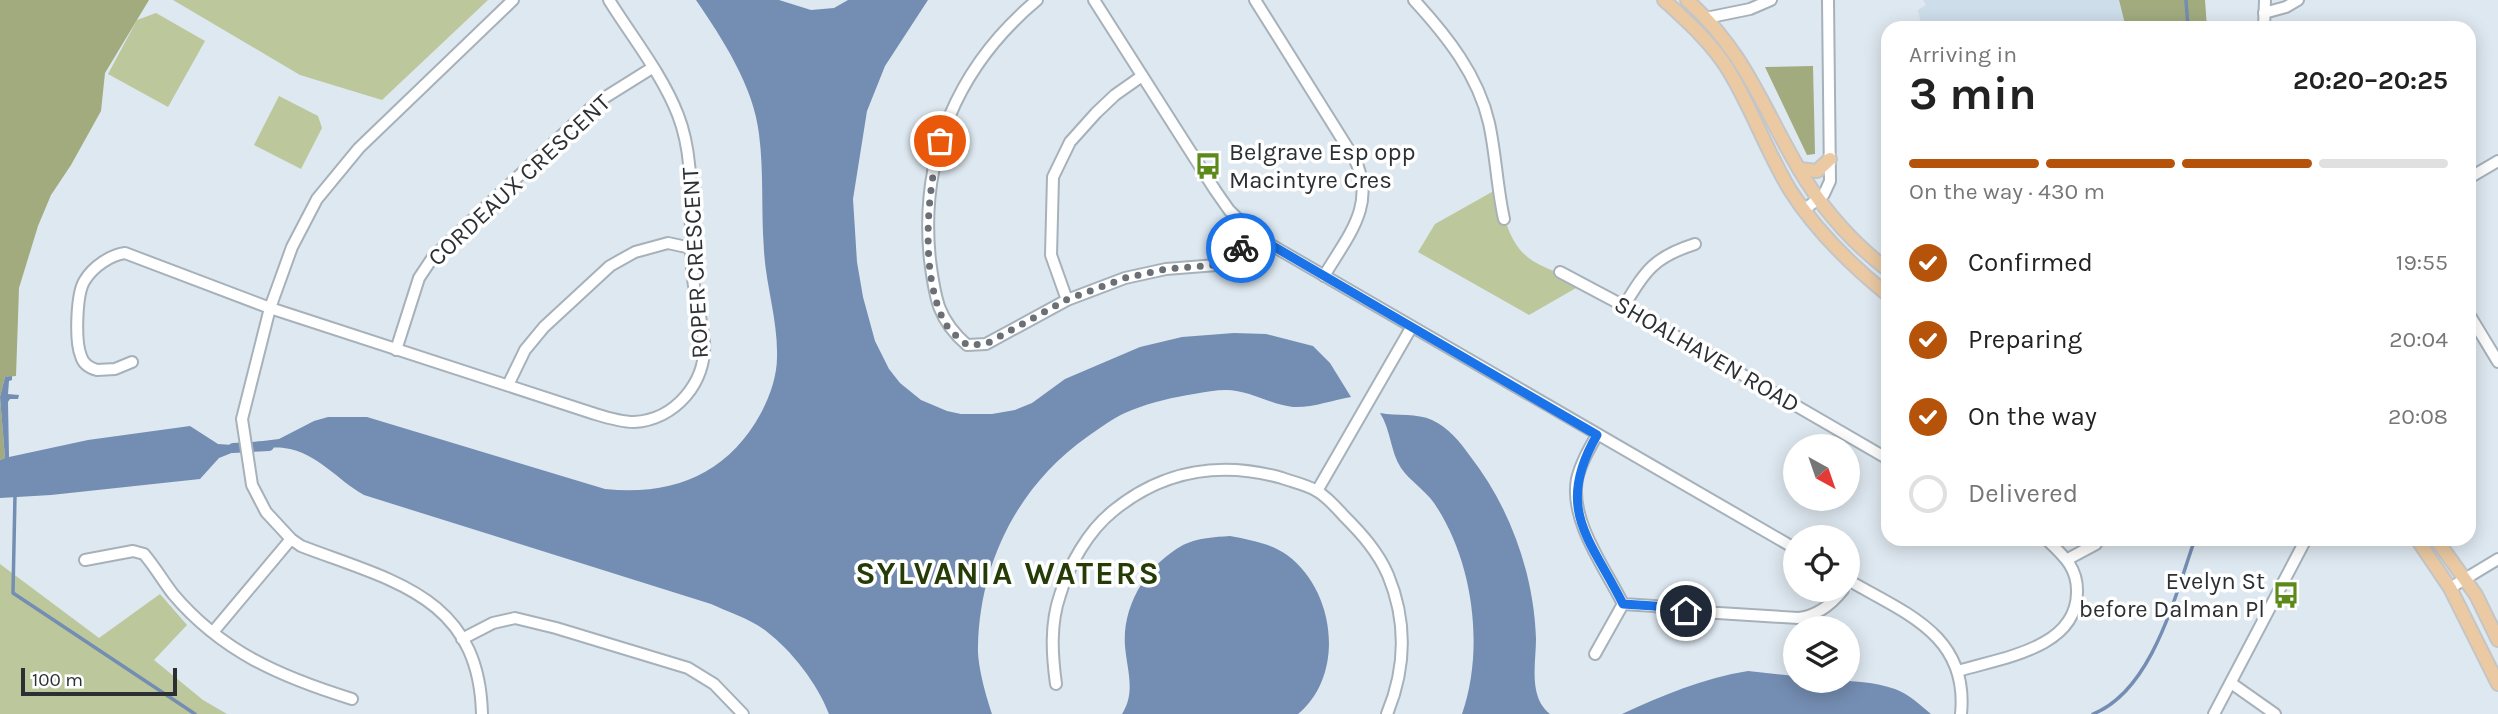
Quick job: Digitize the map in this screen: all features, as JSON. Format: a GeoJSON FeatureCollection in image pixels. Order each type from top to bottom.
{"type":"FeatureCollection","features":[{"type":"Feature","properties":{"kind":"main road"},"geometry":{"type":"LineString","coordinates":[[1664,0],[1705,40],[1729,70],[1784,178],[1804,210],[1832,244],[1881,289]]}},
{"type":"Feature","properties":{"kind":"main road"},"geometry":{"type":"LineString","coordinates":[[1687,0],[1719,32],[1747,71],[1799,169],[1819,198],[1855,240],[1881,264]]}},
{"type":"Feature","properties":{"kind":"main road"},"geometry":{"type":"LineString","coordinates":[[1799,169],[1816,171],[1830,159]]}},
{"type":"Feature","properties":{"kind":"main road"},"geometry":{"type":"LineString","coordinates":[[2422,546],[2450,588],[2498,684]]}},
{"type":"Feature","properties":{"kind":"main road"},"geometry":{"type":"LineString","coordinates":[[2442,546],[2466,579],[2498,640]]}},
{"type":"Feature","properties":{"kind":"street"},"geometry":{"type":"LineString","coordinates":[[482,714],[476,671],[470,651],[443,613],[409,588],[301,546],[266,512],[252,485],[242,419],[270,308],[303,222],[333,178],[359,148],[513,0]]}},
{"type":"Feature","properties":{"kind":"street","name":"ROPER CRESCENT"},"geometry":{"type":"LineString","coordinates":[[132,362],[103,372],[91,368],[80,355],[78,315],[81,288],[90,274],[111,257],[125,253],[270,308],[592,413],[634,422],[667,412],[681,402],[699,378],[704,359],[704,342],[692,269],[689,154],[678,115],[609,0]]}},
{"type":"Feature","properties":{"kind":"street"},"geometry":{"type":"LineString","coordinates":[[1037,0],[990,46],[975,66],[955,103],[934,164],[927,212],[929,243],[934,296],[945,324],[967,345],[986,344],[1066,300],[1125,278],[1166,269],[1217,265],[1254,235]]}},
{"type":"Feature","properties":{"kind":"street"},"geometry":{"type":"LineString","coordinates":[[1094,0],[1222,200],[1254,235],[1783,542]]}},
{"type":"Feature","properties":{"kind":"street"},"geometry":{"type":"LineString","coordinates":[[1255,0],[1354,158],[1364,179],[1364,197],[1358,217],[1324,276]]}},
{"type":"Feature","properties":{"kind":"street"},"geometry":{"type":"LineString","coordinates":[[1414,0],[1455,48],[1473,79],[1489,121],[1504,219]]}},
{"type":"Feature","properties":{"kind":"street"},"geometry":{"type":"LineString","coordinates":[[1706,18],[1750,9],[1770,0]]}},
{"type":"Feature","properties":{"kind":"street"},"geometry":{"type":"LineString","coordinates":[[1804,210],[1819,198],[1829,185],[1828,0]]}},
{"type":"Feature","properties":{"kind":"street"},"geometry":{"type":"LineString","coordinates":[[2264,0],[2264,21]]}},
{"type":"Feature","properties":{"kind":"street"},"geometry":{"type":"LineString","coordinates":[[2264,13],[2286,7],[2298,0]]}},
{"type":"Feature","properties":{"kind":"street","name":"CORDEAUX CRESCENT"},"geometry":{"type":"LineString","coordinates":[[396,350],[419,278],[433,257],[596,103],[652,68]]}},
{"type":"Feature","properties":{"kind":"street"},"geometry":{"type":"LineString","coordinates":[[1066,300],[1051,255],[1053,177],[1070,142],[1115,95],[1142,76]]}},
{"type":"Feature","properties":{"kind":"street"},"geometry":{"type":"LineString","coordinates":[[2476,174],[2498,161]]}},
{"type":"Feature","properties":{"kind":"street"},"geometry":{"type":"LineString","coordinates":[[508,385],[525,350],[544,327],[610,266],[635,252],[668,243],[691,248]]}},
{"type":"Feature","properties":{"kind":"street"},"geometry":{"type":"LineString","coordinates":[[1624,306],[1641,277],[1654,263],[1670,251],[1695,244]]}},
{"type":"Feature","properties":{"kind":"street","name":"SHOALHAVEN ROAD"},"geometry":{"type":"LineString","coordinates":[[1560,272],[1624,306],[1881,455]]}},
{"type":"Feature","properties":{"kind":"street"},"geometry":{"type":"LineString","coordinates":[[2476,326],[2498,362]]}},
{"type":"Feature","properties":{"kind":"street"},"geometry":{"type":"LineString","coordinates":[[1317,491],[1411,328]]}},
{"type":"Feature","properties":{"kind":"street"},"geometry":{"type":"LineString","coordinates":[[1597,435],[1581,467],[1576,503],[1591,542],[1623,604]]}},
{"type":"Feature","properties":{"kind":"street"},"geometry":{"type":"LineString","coordinates":[[1056,684],[1052,652],[1059,597],[1089,538],[1110,512],[1128,499],[1173,477],[1228,468],[1255,471],[1317,491],[1364,536],[1384,566],[1398,600],[1403,643],[1398,687],[1387,714]]}},
{"type":"Feature","properties":{"kind":"street"},"geometry":{"type":"LineString","coordinates":[[213,632],[291,539]]}},
{"type":"Feature","properties":{"kind":"street"},"geometry":{"type":"LineString","coordinates":[[1958,671],[2026,650],[2056,637],[2073,616],[2077,603],[2078,581],[2068,559],[2054,546]]}},
{"type":"Feature","properties":{"kind":"street"},"geometry":{"type":"LineString","coordinates":[[2068,559],[2092,546]]}},
{"type":"Feature","properties":{"kind":"street"},"geometry":{"type":"LineString","coordinates":[[2214,714],[2302,546]]}},
{"type":"Feature","properties":{"kind":"street"},"geometry":{"type":"LineString","coordinates":[[85,560],[140,551],[173,594],[213,632],[253,662],[301,683],[352,699]]}},
{"type":"Feature","properties":{"kind":"street"},"geometry":{"type":"LineString","coordinates":[[2450,588],[2498,559]]}},
{"type":"Feature","properties":{"kind":"street"},"geometry":{"type":"LineString","coordinates":[[1860,587],[1930,629],[1945,645],[1958,671],[1962,690],[1961,714]]}},
{"type":"Feature","properties":{"kind":"street"},"geometry":{"type":"LineString","coordinates":[[1623,604],[1798,618],[1809,617],[1833,602]]}},
{"type":"Feature","properties":{"kind":"street"},"geometry":{"type":"LineString","coordinates":[[1595,654],[1623,604]]}},
{"type":"Feature","properties":{"kind":"street"},"geometry":{"type":"LineString","coordinates":[[462,639],[493,623],[515,618],[556,628],[688,668],[714,684],[743,714]]}},
{"type":"Feature","properties":{"kind":"street"},"geometry":{"type":"LineString","coordinates":[[2231,683],[2275,714]]}},
{"type":"Feature","properties":{"kind":"shaded area"},"geometry":{"type":"Polygon","coordinates":[[[1923,0],[2119,0],[2124,21],[1920,21],[1918,10],[1926,5],[1923,0]]]}},
{"type":"Feature","properties":{"kind":"green space"},"geometry":{"type":"Polygon","coordinates":[[[0,0],[149,0],[105,73],[101,111],[51,195],[38,226],[19,288],[16,376],[5,377],[0,397],[0,0]]]}},
{"type":"Feature","properties":{"kind":"green space"},"geometry":{"type":"Polygon","coordinates":[[[173,0],[488,0],[382,100],[300,75],[173,0]]]}},
{"type":"Feature","properties":{"kind":"green space"},"geometry":{"type":"Polygon","coordinates":[[[2119,0],[2205,0],[2206,21],[2124,21],[2119,0]]]}},
{"type":"Feature","properties":{"kind":"green space"},"geometry":{"type":"Polygon","coordinates":[[[156,13],[205,41],[168,107],[108,74],[137,20],[156,13]]]}},
{"type":"Feature","properties":{"kind":"green space"},"geometry":{"type":"Polygon","coordinates":[[[1813,66],[1815,154],[1807,155],[1765,67],[1813,66]]]}},
{"type":"Feature","properties":{"kind":"green space"},"geometry":{"type":"Polygon","coordinates":[[[279,96],[318,116],[322,128],[301,169],[254,145],[279,96]]]}},
{"type":"Feature","properties":{"kind":"green space"},"geometry":{"type":"Polygon","coordinates":[[[1499,188],[1508,228],[1512,238],[1525,254],[1533,261],[1583,284],[1529,315],[1418,252],[1435,224],[1499,188]]]}},
{"type":"Feature","properties":{"kind":"green space"},"geometry":{"type":"Polygon","coordinates":[[[0,397],[5,458],[0,460],[0,397]]]}},
{"type":"Feature","properties":{"kind":"green space"},"geometry":{"type":"Polygon","coordinates":[[[0,564],[99,638],[160,594],[187,625],[154,660],[203,700],[227,714],[0,714],[0,564]]]}},
{"type":"Feature","properties":{"kind":"water"},"geometry":{"type":"Polygon","coordinates":[[[696,0],[779,0],[811,10],[834,8],[848,0],[928,0],[885,66],[867,111],[853,199],[857,262],[875,341],[889,369],[900,383],[921,400],[961,414],[992,414],[1015,410],[1032,403],[1065,379],[1140,347],[1182,337],[1234,333],[1266,334],[1313,346],[1330,363],[1351,397],[1293,407],[1226,390],[1179,397],[1120,415],[1063,457],[1041,479],[1007,528],[986,585],[980,615],[978,654],[992,714],[829,714],[811,679],[794,658],[776,639],[746,619],[711,604],[364,495],[317,461],[296,451],[281,448],[257,449],[255,442],[279,439],[314,421],[328,417],[367,417],[605,489],[630,490],[676,484],[715,466],[732,452],[748,434],[767,400],[776,371],[777,344],[765,264],[761,163],[756,116],[744,81],[696,0]]]}},
{"type":"Feature","properties":{"kind":"water"},"geometry":{"type":"Polygon","coordinates":[[[12,376],[8,394],[19,395],[18,399],[10,399],[8,402],[9,457],[88,440],[190,426],[218,444],[233,445],[234,452],[219,458],[200,479],[0,498],[0,460],[5,458],[0,397],[5,377],[12,376]]]}},
{"type":"Feature","properties":{"kind":"water"},"geometry":{"type":"Polygon","coordinates":[[[1380,413],[1420,416],[1444,427],[1466,451],[1497,497],[1525,566],[1534,615],[1536,689],[1543,707],[1550,714],[1462,714],[1473,661],[1474,633],[1466,577],[1458,551],[1434,503],[1401,468],[1380,413]]]}},
{"type":"Feature","properties":{"kind":"water"},"geometry":{"type":"Polygon","coordinates":[[[1230,536],[1260,543],[1287,555],[1303,570],[1316,589],[1324,610],[1328,655],[1323,677],[1313,697],[1298,714],[1122,714],[1130,689],[1125,631],[1139,588],[1158,563],[1183,545],[1200,539],[1230,536]]]}},
{"type":"Feature","properties":{"kind":"water"},"geometry":{"type":"Polygon","coordinates":[[[1748,671],[1783,675],[1783,693],[1860,693],[1860,682],[1883,685],[1905,694],[1931,714],[1622,714],[1684,688],[1748,671]]]}},
{"type":"Feature","properties":{"kind":"waterway"},"geometry":{"type":"LineString","coordinates":[[2186,0],[2188,21]]}},
{"type":"Feature","properties":{"kind":"waterway"},"geometry":{"type":"LineString","coordinates":[[233,448],[269,446]]}},
{"type":"Feature","properties":{"kind":"waterway"},"geometry":{"type":"LineString","coordinates":[[15,495],[13,593],[195,714]]}},
{"type":"Feature","properties":{"kind":"waterway"},"geometry":{"type":"LineString","coordinates":[[2093,714],[2114,702],[2146,663],[2170,613],[2193,546]]}},
{"type":"Feature","properties":{"kind":"way so far"},"geometry":{"type":"LineString","coordinates":[[940,141],[927,212],[934,296],[945,324],[967,345],[986,344],[1066,300],[1125,278],[1166,269],[1206,268],[1228,259],[1241,248]]}},
{"type":"Feature","properties":{"kind":"place","name":"Belgrave Esp opp Macintyre Cres"},"geometry":{"type":"Point","coordinates":[1208,166]}},
{"type":"Feature","properties":{"kind":"place","name":"Evelyn St before Dalman Pl"},"geometry":{"type":"Point","coordinates":[2286,595]}},
{"type":"Feature","properties":{"kind":"district","name":"SYLVANIA WATERS"},"geometry":{"type":"Point","coordinates":[1008,573]}},
{"type":"Feature","properties":{"kind":"route"},"geometry":{"type":"LineString","coordinates":[[1241,248],[1254,235],[1597,435],[1581,467],[1576,490],[1578,512],[1596,553],[1623,604],[1686,611]]}}]}
